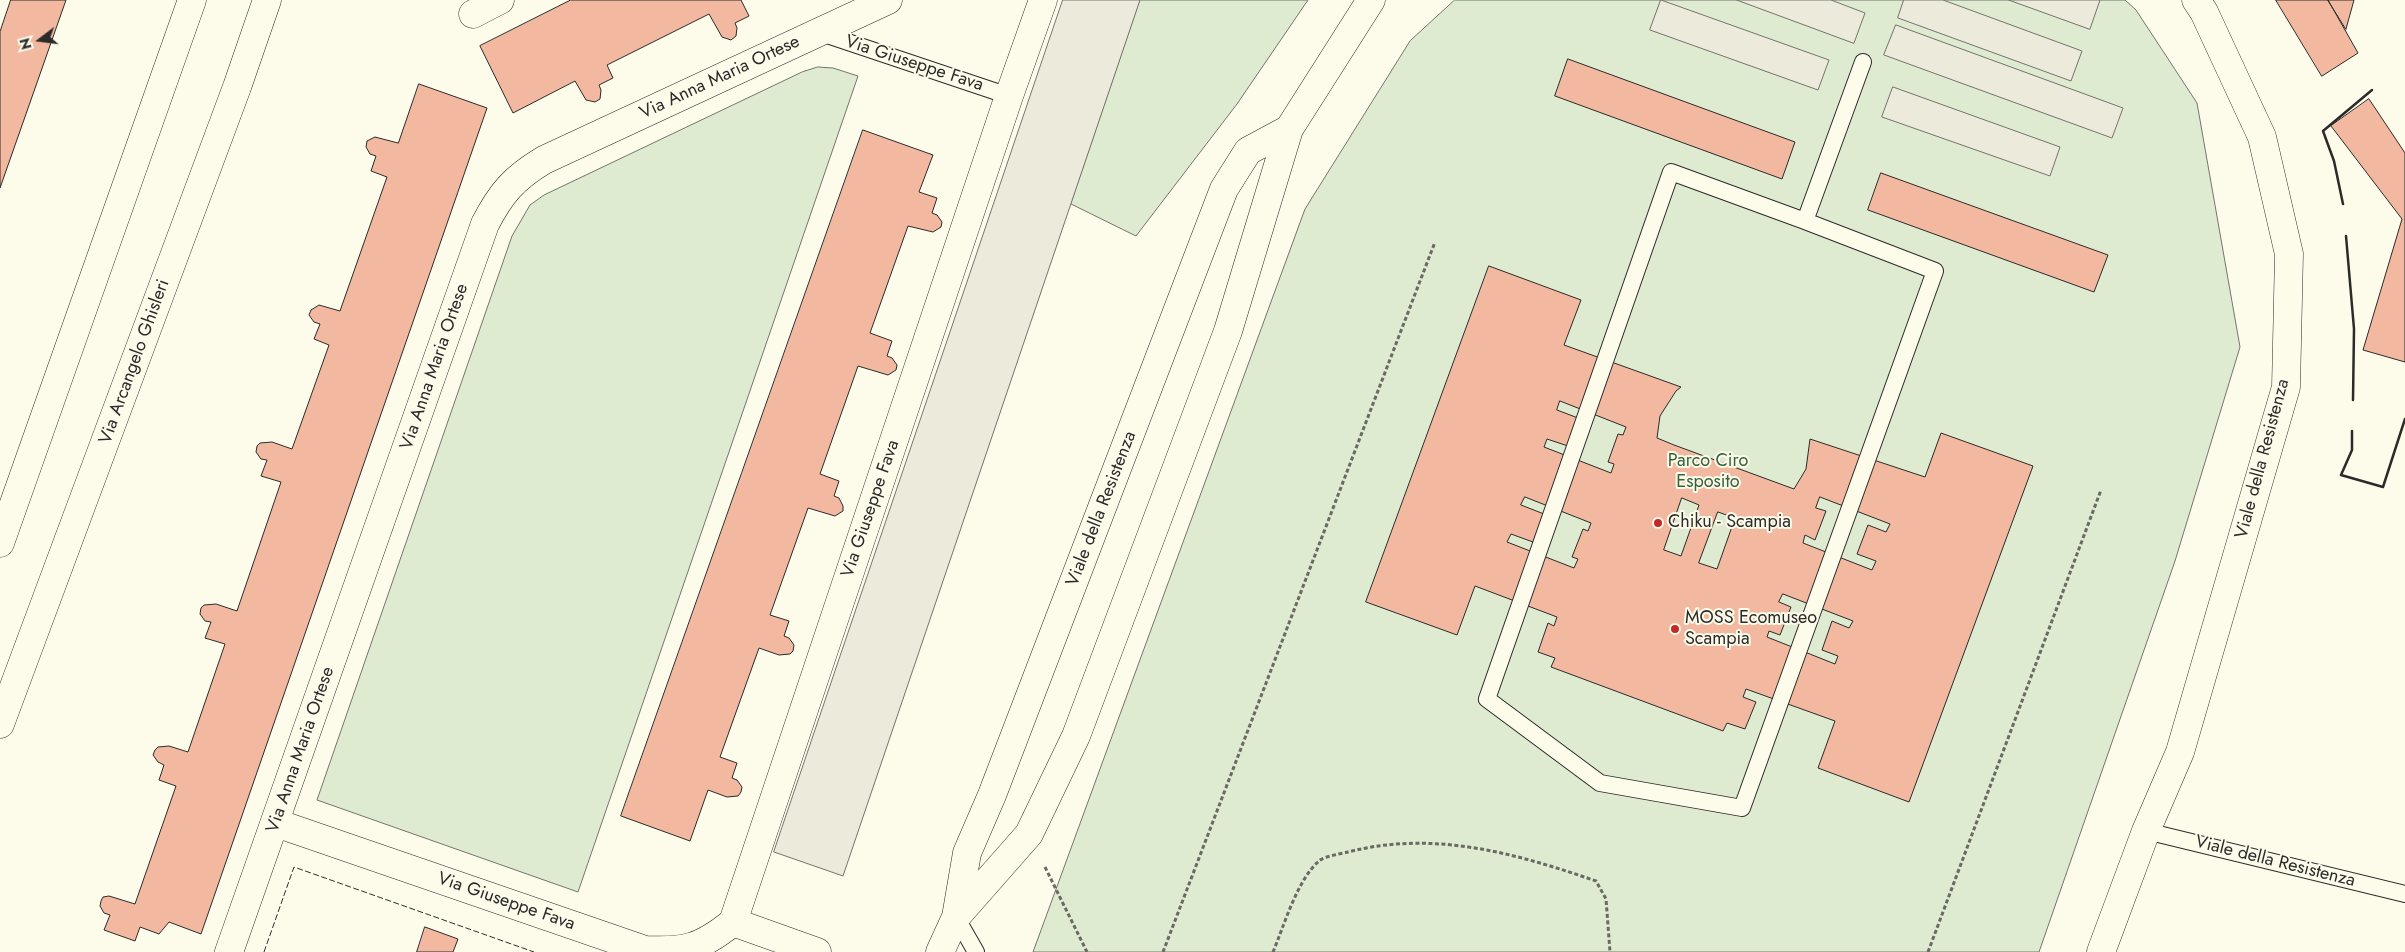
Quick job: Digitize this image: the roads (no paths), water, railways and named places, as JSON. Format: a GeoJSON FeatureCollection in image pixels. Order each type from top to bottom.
{"type":"FeatureCollection","features":[{"type":"Feature","properties":{"kind":"street"},"geometry":{"type":"LineString","coordinates":[[0,543],[192,0]]}},
{"type":"Feature","properties":{"kind":"street","name":"Via Arcangelo Ghisleri"},"geometry":{"type":"LineString","coordinates":[[0,724],[237,87],[267,0]]}},
{"type":"Feature","properties":{"kind":"street"},"geometry":{"type":"LineString","coordinates":[[472,14],[500,0]]}},
{"type":"Feature","properties":{"kind":"street","name":"Via Anna Maria Ortese"},"geometry":{"type":"LineString","coordinates":[[229,952],[276,823],[485,224],[500,197],[523,173],[544,160],[888,0]]}},
{"type":"Feature","properties":{"kind":"street","name":"Via Giuseppe Fava"},"geometry":{"type":"LineString","coordinates":[[276,823],[645,950],[672,952],[698,946],[716,936],[732,922],[1009,96],[1043,0]]}},
{"type":"Feature","properties":{"kind":"street","name":"Viale della Resistenza"},"geometry":{"type":"LineString","coordinates":[[956,916],[1029,834],[1076,736],[1228,331],[1289,129],[1372,0]]}},
{"type":"Feature","properties":{"kind":"street","name":"Viale della Resistenza"},"geometry":{"type":"LineString","coordinates":[[2101,952],[2146,831],[2180,752],[2286,387],[2288,254],[2262,137],[2204,12],[2196,0]]}},
{"type":"Feature","properties":{"kind":"street","name":"Viale della Resistenza"},"geometry":{"type":"LineString","coordinates":[[940,952],[956,916],[967,852],[992,795],[1224,190],[1248,152],[1289,129]]}},
{"type":"Feature","properties":{"kind":"street"},"geometry":{"type":"LineString","coordinates":[[732,922],[818,952]]}},
{"type":"Feature","properties":{"kind":"lane","name":"Via Giuseppe Fava"},"geometry":{"type":"LineString","coordinates":[[818,32],[1009,96]]}},
{"type":"Feature","properties":{"kind":"lane"},"geometry":{"type":"LineString","coordinates":[[1804,221],[1863,62]]}},
{"type":"Feature","properties":{"kind":"lane"},"geometry":{"type":"LineString","coordinates":[[1671,172],[1804,221],[1935,271],[1742,808],[1600,783],[1487,699],[1671,172]]}},
{"type":"Feature","properties":{"kind":"lane","name":"Viale della Resistenza"},"geometry":{"type":"LineString","coordinates":[[2146,831],[2405,894]]}},
{"type":"Feature","properties":{"kind":"lane"},"geometry":{"type":"LineString","coordinates":[[956,916],[976,952]]}},
{"type":"Feature","properties":{"kind":"place","name":"Chiku - Scampia"},"geometry":{"type":"Point","coordinates":[1658,523]}},
{"type":"Feature","properties":{"kind":"place","name":"MOSS Ecomuseo Scampia"},"geometry":{"type":"Point","coordinates":[1675,629]}},
{"type":"Feature","properties":{"kind":"park label","name":"Parco Ciro Esposito"},"geometry":{"type":"Point","coordinates":[1708,472]}}]}
